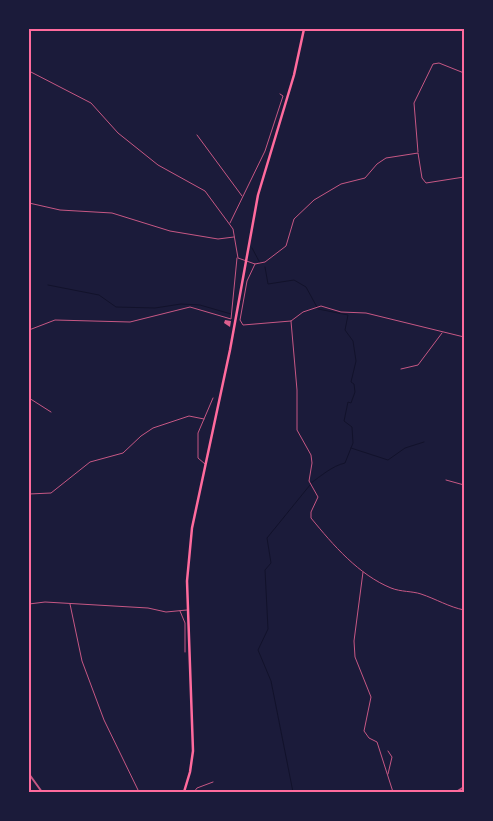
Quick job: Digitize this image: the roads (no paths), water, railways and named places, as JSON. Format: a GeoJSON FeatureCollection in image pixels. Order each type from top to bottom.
{"type":"FeatureCollection","features":[{"type":"Feature","properties":{"kind":"main road"},"geometry":{"type":"LineString","coordinates":[[184,792],[190,772],[193,751],[187,570],[190,539],[226,369],[258,195],[293,82],[304,29]]}},
{"type":"Feature","properties":{"kind":"street"},"geometry":{"type":"LineString","coordinates":[[464,73],[439,63],[433,64],[414,103],[418,153],[424,183],[464,177]]}},
{"type":"Feature","properties":{"kind":"street"},"geometry":{"type":"LineString","coordinates":[[29,71],[91,103],[118,133],[158,165],[205,191],[229,223],[235,237],[238,258],[231,319],[190,307],[130,322],[55,320],[29,330]]}},
{"type":"Feature","properties":{"kind":"street"},"geometry":{"type":"LineString","coordinates":[[229,223],[270,141],[282,100],[283,94],[280,94]]}},
{"type":"Feature","properties":{"kind":"street"},"geometry":{"type":"LineString","coordinates":[[197,135],[243,197]]}},
{"type":"Feature","properties":{"kind":"street"},"geometry":{"type":"LineString","coordinates":[[238,258],[255,264],[265,262],[284,248],[290,238],[295,217],[314,200],[341,184],[365,178],[384,159],[418,153]]}},
{"type":"Feature","properties":{"kind":"street"},"geometry":{"type":"LineString","coordinates":[[29,203],[60,210],[112,213],[170,231],[218,239],[235,237]]}},
{"type":"Feature","properties":{"kind":"street"},"geometry":{"type":"LineString","coordinates":[[242,286],[255,264]]}},
{"type":"Feature","properties":{"kind":"street"},"geometry":{"type":"LineString","coordinates":[[247,279],[240,317],[242,324],[291,321],[302,312],[320,306],[341,312],[366,313],[464,337]]}},
{"type":"Feature","properties":{"kind":"street"},"geometry":{"type":"LineString","coordinates":[[291,321],[298,394],[296,425],[312,458],[310,481],[318,497],[310,515],[344,555],[363,571],[391,588],[421,594],[452,608],[464,610]]}},
{"type":"Feature","properties":{"kind":"street"},"geometry":{"type":"LineString","coordinates":[[401,369],[418,366],[442,332]]}},
{"type":"Feature","properties":{"kind":"street"},"geometry":{"type":"LineString","coordinates":[[29,398],[51,412]]}},
{"type":"Feature","properties":{"kind":"street"},"geometry":{"type":"LineString","coordinates":[[206,464],[200,462],[197,452],[198,433],[213,398]]}},
{"type":"Feature","properties":{"kind":"street"},"geometry":{"type":"LineString","coordinates":[[29,494],[51,493],[90,462],[123,453],[141,436],[153,428],[189,416],[204,419]]}},
{"type":"Feature","properties":{"kind":"street"},"geometry":{"type":"LineString","coordinates":[[446,480],[464,485]]}},
{"type":"Feature","properties":{"kind":"street"},"geometry":{"type":"LineString","coordinates":[[363,571],[359,614],[354,641],[355,657],[371,697],[364,731],[369,738],[377,742],[392,792]]}},
{"type":"Feature","properties":{"kind":"street"},"geometry":{"type":"LineString","coordinates":[[29,604],[45,602],[188,610]]}},
{"type":"Feature","properties":{"kind":"street"},"geometry":{"type":"LineString","coordinates":[[70,604],[82,660],[104,720],[139,792]]}},
{"type":"Feature","properties":{"kind":"street"},"geometry":{"type":"LineString","coordinates":[[180,611],[185,624],[185,652]]}},
{"type":"Feature","properties":{"kind":"street"},"geometry":{"type":"LineString","coordinates":[[388,751],[392,757],[388,774]]}},
{"type":"Feature","properties":{"kind":"street"},"geometry":{"type":"LineString","coordinates":[[29,774],[42,792]]}},
{"type":"Feature","properties":{"kind":"street"},"geometry":{"type":"LineString","coordinates":[[194,792],[213,782]]}},
{"type":"Feature","properties":{"kind":"street"},"geometry":{"type":"LineString","coordinates":[[456,792],[464,787]]}},
{"type":"Feature","properties":{"kind":"waterway"},"geometry":{"type":"LineString","coordinates":[[252,248],[260,263]]}},
{"type":"Feature","properties":{"kind":"waterway"},"geometry":{"type":"LineString","coordinates":[[265,267],[268,284],[294,280],[306,287],[318,309],[348,315],[345,330],[353,341],[356,361],[351,382],[354,384],[355,392],[351,403],[348,402],[344,421],[352,427],[353,443],[345,463],[331,469],[311,483]]}},
{"type":"Feature","properties":{"kind":"waterway"},"geometry":{"type":"LineString","coordinates":[[48,285],[99,295],[116,307],[155,308],[181,304],[200,305],[231,314]]}},
{"type":"Feature","properties":{"kind":"waterway"},"geometry":{"type":"LineString","coordinates":[[351,448],[388,460],[405,448],[424,442]]}},
{"type":"Feature","properties":{"kind":"waterway"},"geometry":{"type":"LineString","coordinates":[[293,792],[271,681],[258,650],[268,629],[265,570],[271,563],[267,538],[310,485]]}}]}
